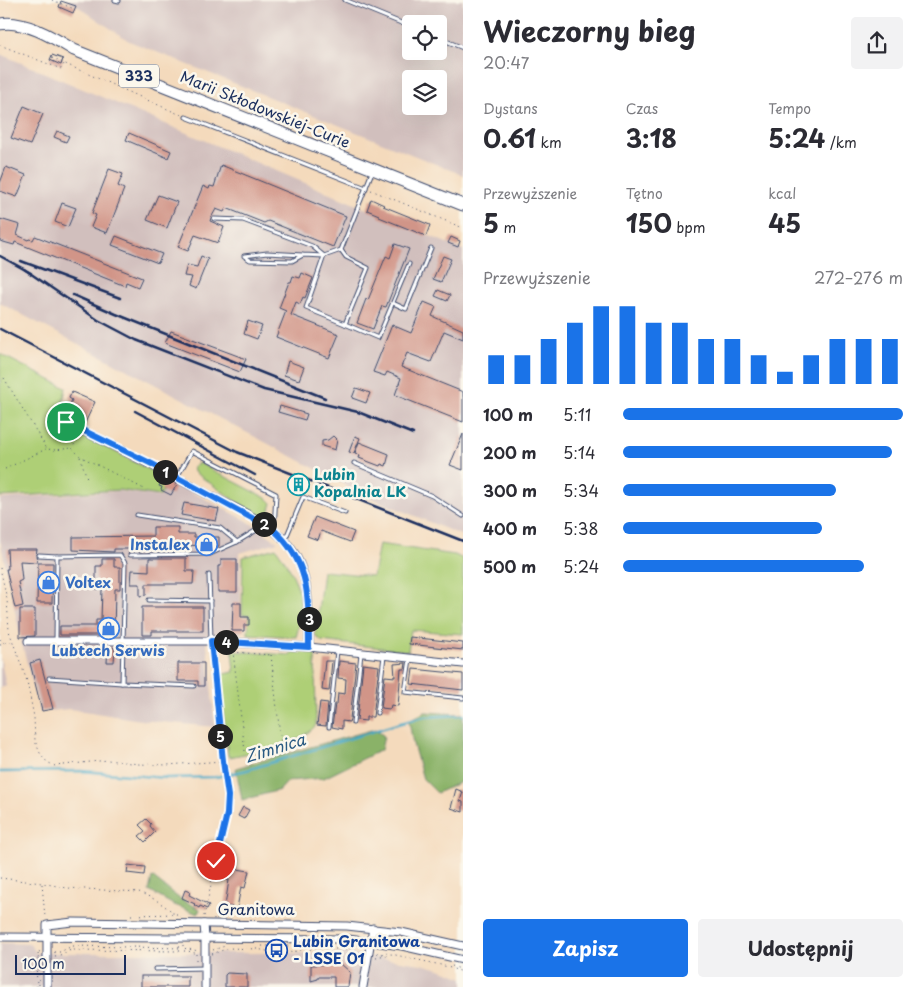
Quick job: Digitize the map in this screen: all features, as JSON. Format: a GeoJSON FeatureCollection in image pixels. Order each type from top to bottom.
{"type":"FeatureCollection","features":[{"type":"Feature","properties":{"kind":"main road","name":"Marii Skłodowskiej-Curie"},"geometry":{"type":"LineString","coordinates":[[0,24],[14,23],[35,30],[74,50],[463,205]]}},
{"type":"Feature","properties":{"kind":"street"},"geometry":{"type":"LineString","coordinates":[[84,431],[265,525],[285,540],[295,554],[305,578],[309,647]]}},
{"type":"Feature","properties":{"kind":"street"},"geometry":{"type":"LineString","coordinates":[[28,641],[211,641],[309,647],[463,664]]}},
{"type":"Feature","properties":{"kind":"street","name":"Granitowa"},"geometry":{"type":"LineString","coordinates":[[46,925],[73,922],[315,924],[401,932],[463,946]]}},
{"type":"Feature","properties":{"kind":"street"},"geometry":{"type":"LineString","coordinates":[[204,924],[205,987]]}},
{"type":"Feature","properties":{"kind":"street"},"geometry":{"type":"LineString","coordinates":[[46,925],[47,987]]}},
{"type":"Feature","properties":{"kind":"street"},"geometry":{"type":"LineString","coordinates":[[363,987],[373,928]]}},
{"type":"Feature","properties":{"kind":"street"},"geometry":{"type":"LineString","coordinates":[[0,938],[348,939],[402,946],[463,960]]}},
{"type":"Feature","properties":{"kind":"lane"},"geometry":{"type":"LineString","coordinates":[[345,0],[402,23]]}},
{"type":"Feature","properties":{"kind":"lane"},"geometry":{"type":"LineString","coordinates":[[447,41],[463,48]]}},
{"type":"Feature","properties":{"kind":"lane"},"geometry":{"type":"LineString","coordinates":[[186,117],[366,188]]}},
{"type":"Feature","properties":{"kind":"lane"},"geometry":{"type":"LineString","coordinates":[[303,255],[292,260],[250,260],[244,256],[267,253],[324,256],[341,250],[373,169]]}},
{"type":"Feature","properties":{"kind":"lane"},"geometry":{"type":"LineString","coordinates":[[214,219],[243,220],[312,246],[324,256]]}},
{"type":"Feature","properties":{"kind":"lane"},"geometry":{"type":"LineString","coordinates":[[393,303],[406,309],[431,248]]}},
{"type":"Feature","properties":{"kind":"lane"},"geometry":{"type":"LineString","coordinates":[[341,250],[346,257],[368,268],[345,324]]}},
{"type":"Feature","properties":{"kind":"lane"},"geometry":{"type":"LineString","coordinates":[[324,256],[306,308],[378,338],[409,264]]}},
{"type":"Feature","properties":{"kind":"lane"},"geometry":{"type":"LineString","coordinates":[[66,422],[84,431]]}},
{"type":"Feature","properties":{"kind":"lane"},"geometry":{"type":"LineString","coordinates":[[177,478],[192,451],[276,494],[274,530]]}},
{"type":"Feature","properties":{"kind":"lane"},"geometry":{"type":"LineString","coordinates":[[354,463],[432,496],[463,516]]}},
{"type":"Feature","properties":{"kind":"lane"},"geometry":{"type":"LineString","coordinates":[[285,540],[303,497],[345,513]]}},
{"type":"Feature","properties":{"kind":"lane"},"geometry":{"type":"LineString","coordinates":[[138,515],[220,528],[237,542]]}},
{"type":"Feature","properties":{"kind":"lane"},"geometry":{"type":"LineString","coordinates":[[130,554],[210,554],[237,542],[265,525]]}},
{"type":"Feature","properties":{"kind":"lane"},"geometry":{"type":"LineString","coordinates":[[39,555],[120,555],[125,563],[122,683]]}},
{"type":"Feature","properties":{"kind":"lane"},"geometry":{"type":"LineString","coordinates":[[56,641],[57,556]]}},
{"type":"Feature","properties":{"kind":"lane"},"geometry":{"type":"LineString","coordinates":[[209,575],[211,641]]}},
{"type":"Feature","properties":{"kind":"lane"},"geometry":{"type":"LineString","coordinates":[[149,600],[210,601]]}},
{"type":"Feature","properties":{"kind":"lane"},"geometry":{"type":"LineString","coordinates":[[329,727],[337,650]]}},
{"type":"Feature","properties":{"kind":"lane"},"geometry":{"type":"LineString","coordinates":[[353,723],[361,653]]}},
{"type":"Feature","properties":{"kind":"lane"},"geometry":{"type":"LineString","coordinates":[[378,713],[384,656]]}},
{"type":"Feature","properties":{"kind":"lane"},"geometry":{"type":"LineString","coordinates":[[410,658],[405,692],[463,698]]}},
{"type":"Feature","properties":{"kind":"lane"},"geometry":{"type":"LineString","coordinates":[[48,678],[194,686]]}},
{"type":"Feature","properties":{"kind":"lane"},"geometry":{"type":"LineString","coordinates":[[155,969],[205,968]]}},
{"type":"Feature","properties":{"kind":"path"},"geometry":{"type":"LineString","coordinates":[[52,0],[72,8]]}},
{"type":"Feature","properties":{"kind":"path"},"geometry":{"type":"LineString","coordinates":[[0,45],[61,69],[64,64]]}},
{"type":"Feature","properties":{"kind":"path"},"geometry":{"type":"LineString","coordinates":[[52,58],[186,117]]}},
{"type":"Feature","properties":{"kind":"path"},"geometry":{"type":"LineString","coordinates":[[366,188],[463,228]]}},
{"type":"Feature","properties":{"kind":"path"},"geometry":{"type":"LineString","coordinates":[[4,378],[47,449]]}},
{"type":"Feature","properties":{"kind":"path"},"geometry":{"type":"LineString","coordinates":[[5,469],[47,449],[72,448],[84,431]]}},
{"type":"Feature","properties":{"kind":"path"},"geometry":{"type":"LineString","coordinates":[[72,448],[80,456],[144,489]]}},
{"type":"Feature","properties":{"kind":"path"},"geometry":{"type":"LineString","coordinates":[[80,456],[87,478]]}},
{"type":"Feature","properties":{"kind":"path"},"geometry":{"type":"LineString","coordinates":[[0,568],[9,630],[27,681],[34,717],[35,741],[40,753],[47,762],[55,766],[108,760],[167,765],[223,761]]}},
{"type":"Feature","properties":{"kind":"path"},"geometry":{"type":"LineString","coordinates":[[0,639],[4,643]]}},
{"type":"Feature","properties":{"kind":"path"},"geometry":{"type":"LineString","coordinates":[[206,908],[227,814],[228,796],[211,641]]}},
{"type":"Feature","properties":{"kind":"path"},"geometry":{"type":"LineString","coordinates":[[0,644],[13,642]]}},
{"type":"Feature","properties":{"kind":"path"},"geometry":{"type":"LineString","coordinates":[[270,645],[280,744]]}},
{"type":"Feature","properties":{"kind":"path"},"geometry":{"type":"LineString","coordinates":[[245,751],[233,652],[271,655]]}},
{"type":"Feature","properties":{"kind":"path"},"geometry":{"type":"LineString","coordinates":[[0,878],[67,888],[139,892],[156,900],[173,912],[173,917],[179,917],[179,924]]}},
{"type":"Feature","properties":{"kind":"path"},"geometry":{"type":"LineString","coordinates":[[42,883],[46,925]]}},
{"type":"Feature","properties":{"kind":"path"},"geometry":{"type":"LineString","coordinates":[[179,950],[181,938]]}},
{"type":"Feature","properties":{"kind":"path"},"geometry":{"type":"LineString","coordinates":[[181,938],[183,948],[216,954],[229,948],[257,949],[277,953],[288,953],[304,949],[339,949],[368,954],[392,952],[436,961],[463,971]]}},
{"type":"Feature","properties":{"kind":"path"},"geometry":{"type":"LineString","coordinates":[[37,987],[36,959],[39,956],[58,956],[71,950],[179,950],[196,954],[227,946],[340,946],[351,948],[354,951]]}},
{"type":"Feature","properties":{"kind":"path"},"geometry":{"type":"LineString","coordinates":[[196,951],[197,968]]}},
{"type":"Feature","properties":{"kind":"shaded area"},"geometry":{"type":"Polygon","coordinates":[[[64,0],[463,0],[463,175],[129,41],[76,5],[64,0]]]}},
{"type":"Feature","properties":{"kind":"shaded area"},"geometry":{"type":"Polygon","coordinates":[[[0,54],[463,250],[463,536],[357,492],[0,303],[0,54]]]}},
{"type":"Feature","properties":{"kind":"shaded area"},"geometry":{"type":"Polygon","coordinates":[[[170,481],[246,520],[278,542],[240,553],[241,634],[206,634],[215,727],[141,720],[70,709],[40,712],[22,644],[0,540],[0,499],[119,491],[160,497],[170,481]]]}},
{"type":"Feature","properties":{"kind":"shaded area"},"geometry":{"type":"Polygon","coordinates":[[[0,657],[6,685],[0,689],[0,657]]]}},
{"type":"Feature","properties":{"kind":"shaded area"},"geometry":{"type":"Polygon","coordinates":[[[0,943],[30,944],[35,953],[344,953],[421,964],[440,969],[463,978],[463,987],[0,987],[0,943]]]}},
{"type":"Feature","properties":{"kind":"green space"},"geometry":{"type":"Polygon","coordinates":[[[0,354],[66,388],[59,422],[168,480],[160,496],[119,490],[0,497],[0,354]]]}},
{"type":"Feature","properties":{"kind":"green space"},"geometry":{"type":"Polygon","coordinates":[[[199,463],[268,499],[272,503],[269,513],[262,516],[256,515],[194,472],[193,467],[199,463]]]}},
{"type":"Feature","properties":{"kind":"green space"},"geometry":{"type":"Polygon","coordinates":[[[379,544],[455,555],[463,559],[463,634],[411,630],[408,651],[321,641],[315,635],[323,571],[373,576],[379,544]]]}},
{"type":"Feature","properties":{"kind":"green space"},"geometry":{"type":"Polygon","coordinates":[[[276,548],[290,570],[298,590],[301,612],[296,637],[248,634],[249,615],[242,615],[243,557],[276,548]]]}},
{"type":"Feature","properties":{"kind":"green space"},"geometry":{"type":"Polygon","coordinates":[[[232,651],[290,655],[291,652],[315,653],[316,725],[299,738],[288,743],[264,750],[228,756],[219,675],[234,672],[232,651]]]}},
{"type":"Feature","properties":{"kind":"green space"},"geometry":{"type":"Polygon","coordinates":[[[425,712],[463,714],[463,781],[437,793],[423,779],[413,744],[409,721],[425,712]]]}},
{"type":"Feature","properties":{"kind":"green space"},"geometry":{"type":"Polygon","coordinates":[[[375,729],[384,736],[381,750],[324,778],[288,781],[280,790],[242,800],[236,768],[375,729]]]}},
{"type":"Feature","properties":{"kind":"green space"},"geometry":{"type":"Polygon","coordinates":[[[152,877],[180,899],[200,909],[198,914],[172,904],[149,891],[152,877]]]}},
{"type":"Feature","properties":{"kind":"building"},"geometry":{"type":"Polygon","coordinates":[[[61,1],[76,6],[73,13],[59,7],[61,1]]]}},
{"type":"Feature","properties":{"kind":"building"},"geometry":{"type":"Polygon","coordinates":[[[52,55],[63,59],[61,65],[50,60],[52,55]]]}},
{"type":"Feature","properties":{"kind":"building"},"geometry":{"type":"Polygon","coordinates":[[[24,106],[43,114],[30,145],[11,138],[24,106]]]}},
{"type":"Feature","properties":{"kind":"building"},"geometry":{"type":"Polygon","coordinates":[[[57,131],[69,136],[66,142],[54,137],[57,131]]]}},
{"type":"Feature","properties":{"kind":"building"},"geometry":{"type":"Polygon","coordinates":[[[129,133],[171,151],[168,158],[126,140],[129,133]]]}},
{"type":"Feature","properties":{"kind":"building"},"geometry":{"type":"Polygon","coordinates":[[[221,165],[346,216],[333,247],[268,221],[264,223],[226,208],[224,212],[216,209],[210,221],[224,227],[218,243],[195,235],[188,251],[178,247],[203,186],[209,189],[210,186],[214,187],[221,165]]]}},
{"type":"Feature","properties":{"kind":"building"},"geometry":{"type":"Polygon","coordinates":[[[6,167],[26,175],[17,197],[0,191],[0,183],[6,167]]]}},
{"type":"Feature","properties":{"kind":"building"},"geometry":{"type":"Polygon","coordinates":[[[109,169],[123,174],[118,186],[124,189],[107,233],[91,227],[96,215],[92,213],[109,169]]]}},
{"type":"Feature","properties":{"kind":"building"},"geometry":{"type":"Polygon","coordinates":[[[158,195],[177,202],[167,228],[147,220],[158,195]]]}},
{"type":"Feature","properties":{"kind":"building"},"geometry":{"type":"Polygon","coordinates":[[[371,199],[383,206],[430,225],[426,236],[379,217],[379,215],[367,210],[371,199]]]}},
{"type":"Feature","properties":{"kind":"building"},"geometry":{"type":"Polygon","coordinates":[[[62,203],[76,208],[68,227],[55,222],[62,203]]]}},
{"type":"Feature","properties":{"kind":"building"},"geometry":{"type":"Polygon","coordinates":[[[0,219],[20,225],[17,235],[28,240],[33,240],[35,236],[142,278],[138,287],[126,282],[125,286],[15,242],[14,245],[0,241],[0,219]]]}},
{"type":"Feature","properties":{"kind":"building"},"geometry":{"type":"Polygon","coordinates":[[[116,236],[162,254],[158,263],[112,245],[116,236]]]}},
{"type":"Feature","properties":{"kind":"building"},"geometry":{"type":"Polygon","coordinates":[[[451,237],[460,241],[458,247],[448,243],[451,237]]]}},
{"type":"Feature","properties":{"kind":"building"},"geometry":{"type":"Polygon","coordinates":[[[395,244],[409,249],[386,307],[382,306],[373,329],[357,323],[386,256],[390,258],[395,244]]]}},
{"type":"Feature","properties":{"kind":"building"},"geometry":{"type":"Polygon","coordinates":[[[201,256],[208,259],[196,289],[189,286],[192,277],[184,276],[187,265],[197,267],[201,256]]]}},
{"type":"Feature","properties":{"kind":"building"},"geometry":{"type":"Polygon","coordinates":[[[443,256],[451,259],[441,282],[433,279],[443,256]]]}},
{"type":"Feature","properties":{"kind":"building"},"geometry":{"type":"Polygon","coordinates":[[[302,273],[313,278],[305,298],[303,297],[300,304],[296,302],[291,315],[339,334],[329,358],[276,337],[286,311],[279,308],[289,282],[291,282],[293,276],[300,278],[302,273]]]}},
{"type":"Feature","properties":{"kind":"building"},"geometry":{"type":"Polygon","coordinates":[[[438,290],[450,295],[447,301],[435,296],[438,290]]]}},
{"type":"Feature","properties":{"kind":"building"},"geometry":{"type":"Polygon","coordinates":[[[424,302],[436,307],[432,316],[463,330],[463,339],[444,331],[431,362],[407,353],[401,367],[463,392],[463,422],[395,395],[401,378],[387,372],[385,376],[373,372],[392,325],[411,333],[424,302]]]}},
{"type":"Feature","properties":{"kind":"building"},"geometry":{"type":"Polygon","coordinates":[[[248,321],[262,326],[257,339],[244,334],[248,321]]]}},
{"type":"Feature","properties":{"kind":"building"},"geometry":{"type":"Polygon","coordinates":[[[171,331],[246,359],[240,372],[165,343],[171,331]]]}},
{"type":"Feature","properties":{"kind":"building"},"geometry":{"type":"Polygon","coordinates":[[[288,361],[304,367],[299,380],[284,375],[288,361]]]}},
{"type":"Feature","properties":{"kind":"building"},"geometry":{"type":"Polygon","coordinates":[[[356,388],[370,393],[366,403],[352,398],[356,388]]]}},
{"type":"Feature","properties":{"kind":"building"},"geometry":{"type":"Polygon","coordinates":[[[72,392],[95,402],[83,427],[63,418],[72,400],[69,398],[72,392]]]}},
{"type":"Feature","properties":{"kind":"building"},"geometry":{"type":"Polygon","coordinates":[[[280,406],[307,414],[305,420],[278,412],[280,406]]]}},
{"type":"Feature","properties":{"kind":"building"},"geometry":{"type":"Polygon","coordinates":[[[463,434],[463,470],[450,465],[463,434]]]}},
{"type":"Feature","properties":{"kind":"building"},"geometry":{"type":"Polygon","coordinates":[[[333,436],[337,440],[335,450],[322,446],[322,441],[328,440],[333,436]]]}},
{"type":"Feature","properties":{"kind":"building"},"geometry":{"type":"Polygon","coordinates":[[[355,436],[360,438],[354,453],[349,452],[355,436]]]}},
{"type":"Feature","properties":{"kind":"building"},"geometry":{"type":"Polygon","coordinates":[[[359,442],[389,454],[386,466],[381,464],[380,466],[359,458],[360,455],[355,453],[359,442]]]}},
{"type":"Feature","properties":{"kind":"building"},"geometry":{"type":"Polygon","coordinates":[[[167,479],[177,484],[171,495],[161,490],[162,487],[159,486],[162,480],[165,481],[167,479]]]}},
{"type":"Feature","properties":{"kind":"building","name":"Lubin Kopalnia LK"},"geometry":{"type":"Polygon","coordinates":[[[296,480],[302,482],[300,489],[294,487],[296,480]]]}},
{"type":"Feature","properties":{"kind":"building"},"geometry":{"type":"Polygon","coordinates":[[[184,503],[219,509],[216,521],[181,515],[184,503]]]}},
{"type":"Feature","properties":{"kind":"building"},"geometry":{"type":"Polygon","coordinates":[[[315,517],[354,532],[350,542],[321,531],[318,540],[307,536],[315,517]]]}},
{"type":"Feature","properties":{"kind":"building"},"geometry":{"type":"Polygon","coordinates":[[[153,527],[178,527],[178,534],[194,534],[194,537],[219,537],[219,546],[134,544],[134,549],[114,549],[114,552],[73,550],[73,537],[153,536],[153,527]]]}},
{"type":"Feature","properties":{"kind":"building"},"geometry":{"type":"Polygon","coordinates":[[[7,549],[37,549],[37,562],[20,561],[22,580],[18,582],[23,606],[15,608],[6,569],[8,569],[7,549]]]}},
{"type":"Feature","properties":{"kind":"building"},"geometry":{"type":"Polygon","coordinates":[[[149,558],[186,558],[186,571],[194,571],[193,584],[146,584],[146,595],[140,596],[140,584],[131,584],[132,570],[149,571],[149,558]]]}},
{"type":"Feature","properties":{"kind":"building"},"geometry":{"type":"Polygon","coordinates":[[[102,559],[114,559],[114,567],[120,567],[120,589],[115,589],[114,635],[60,635],[60,626],[96,626],[96,620],[101,620],[102,589],[96,589],[96,566],[102,566],[102,559]]]}},
{"type":"Feature","properties":{"kind":"building"},"geometry":{"type":"Polygon","coordinates":[[[221,559],[237,559],[237,592],[218,592],[218,566],[221,566],[221,559]]]}},
{"type":"Feature","properties":{"kind":"building"},"geometry":{"type":"Polygon","coordinates":[[[38,563],[53,563],[52,603],[37,603],[38,563]]]}},
{"type":"Feature","properties":{"kind":"building"},"geometry":{"type":"Polygon","coordinates":[[[233,603],[241,603],[241,617],[249,617],[249,625],[244,625],[244,631],[232,631],[233,603]]]}},
{"type":"Feature","properties":{"kind":"building"},"geometry":{"type":"Polygon","coordinates":[[[142,607],[203,607],[203,631],[152,631],[152,635],[142,635],[142,607]]]}},
{"type":"Feature","properties":{"kind":"building"},"geometry":{"type":"Polygon","coordinates":[[[20,609],[35,609],[35,636],[20,637],[20,609]]]}},
{"type":"Feature","properties":{"kind":"building"},"geometry":{"type":"Polygon","coordinates":[[[410,637],[463,643],[463,650],[409,644],[410,637]]]}},
{"type":"Feature","properties":{"kind":"building"},"geometry":{"type":"Polygon","coordinates":[[[108,647],[115,648],[114,662],[107,662],[108,647]]]}},
{"type":"Feature","properties":{"kind":"building"},"geometry":{"type":"Polygon","coordinates":[[[40,660],[53,709],[42,711],[30,663],[40,660]]]}},
{"type":"Feature","properties":{"kind":"building"},"geometry":{"type":"Polygon","coordinates":[[[325,661],[332,661],[329,691],[322,690],[325,661]]]}},
{"type":"Feature","properties":{"kind":"building"},"geometry":{"type":"Polygon","coordinates":[[[339,661],[356,663],[350,719],[349,722],[342,721],[342,729],[332,727],[338,693],[345,694],[346,679],[338,678],[339,661]]]}},
{"type":"Feature","properties":{"kind":"building"},"geometry":{"type":"Polygon","coordinates":[[[178,663],[204,663],[204,686],[198,686],[198,681],[178,681],[178,663]]]}},
{"type":"Feature","properties":{"kind":"building"},"geometry":{"type":"Polygon","coordinates":[[[406,663],[405,669],[401,669],[398,706],[391,705],[390,709],[381,708],[385,676],[395,677],[394,664],[406,663]]]}},
{"type":"Feature","properties":{"kind":"building"},"geometry":{"type":"Polygon","coordinates":[[[363,664],[379,666],[373,717],[366,717],[366,721],[357,720],[363,664]]]}},
{"type":"Feature","properties":{"kind":"building"},"geometry":{"type":"Polygon","coordinates":[[[413,669],[463,674],[463,690],[411,684],[413,669]]]}},
{"type":"Feature","properties":{"kind":"building"},"geometry":{"type":"Polygon","coordinates":[[[320,702],[328,703],[326,726],[317,725],[320,702]]]}},
{"type":"Feature","properties":{"kind":"building"},"geometry":{"type":"Polygon","coordinates":[[[456,789],[463,792],[460,801],[463,802],[463,812],[451,808],[456,789]]]}},
{"type":"Feature","properties":{"kind":"building"},"geometry":{"type":"Polygon","coordinates":[[[243,807],[249,810],[244,819],[238,816],[243,807]]]}},
{"type":"Feature","properties":{"kind":"building"},"geometry":{"type":"Polygon","coordinates":[[[146,819],[155,832],[145,842],[139,836],[145,831],[139,825],[146,819]]]}},
{"type":"Feature","properties":{"kind":"building"},"geometry":{"type":"Polygon","coordinates":[[[128,865],[145,867],[144,875],[127,873],[128,865]]]}},
{"type":"Feature","properties":{"kind":"building"},"geometry":{"type":"Polygon","coordinates":[[[225,867],[249,871],[245,888],[241,887],[237,908],[225,906],[229,880],[219,878],[220,872],[224,873],[225,867]]]}},
{"type":"Feature","properties":{"kind":"building"},"geometry":{"type":"Polygon","coordinates":[[[185,890],[190,892],[189,895],[209,905],[207,909],[200,906],[199,908],[182,898],[185,890]]]}},
{"type":"Feature","properties":{"kind":"building"},"geometry":{"type":"Polygon","coordinates":[[[341,964],[350,972],[348,987],[334,987],[334,977],[318,977],[318,979],[311,981],[311,965],[341,964]]]}},
{"type":"Feature","properties":{"kind":"building"},"geometry":{"type":"Polygon","coordinates":[[[227,973],[247,974],[247,987],[225,987],[225,975],[227,973]]]}},
{"type":"Feature","properties":{"kind":"building"},"geometry":{"type":"Polygon","coordinates":[[[141,976],[188,976],[188,987],[141,987],[141,976]]]}},
{"type":"Feature","properties":{"kind":"waterway","name":"Zimnica"},"geometry":{"type":"LineString","coordinates":[[0,772],[82,771],[166,778],[216,777],[247,770],[424,717],[463,715]]}},
{"type":"Feature","properties":{"kind":"railway"},"geometry":{"type":"LineString","coordinates":[[0,256],[31,273]]}},
{"type":"Feature","properties":{"kind":"railway"},"geometry":{"type":"LineString","coordinates":[[21,261],[120,298]]}},
{"type":"Feature","properties":{"kind":"railway"},"geometry":{"type":"LineString","coordinates":[[24,269],[98,320],[136,340],[264,390],[358,412],[413,434]]}},
{"type":"Feature","properties":{"kind":"railway"},"geometry":{"type":"LineString","coordinates":[[73,295],[325,398]]}},
{"type":"Feature","properties":{"kind":"railway"},"geometry":{"type":"LineString","coordinates":[[0,329],[237,452],[463,541]]}},
{"type":"Feature","properties":{"kind":"railway"},"geometry":{"type":"LineString","coordinates":[[135,411],[255,475]]}},
{"type":"Feature","properties":{"kind":"place","name":"Lubin Kopalnia LK"},"geometry":{"type":"Point","coordinates":[298,484]}},
{"type":"Feature","properties":{"kind":"place","name":"Instalex"},"geometry":{"type":"Point","coordinates":[206,545]}},
{"type":"Feature","properties":{"kind":"place","name":"Voltex"},"geometry":{"type":"Point","coordinates":[49,583]}},
{"type":"Feature","properties":{"kind":"place","name":"Lubtech Serwis"},"geometry":{"type":"Point","coordinates":[108,628]}},
{"type":"Feature","properties":{"kind":"place","name":"Lubin Granitowa - LSSE 01"},"geometry":{"type":"Point","coordinates":[277,951]}},
{"type":"Feature","properties":{"kind":"route"},"geometry":{"type":"LineString","coordinates":[[66,422],[152,464],[274,530],[285,540],[295,554],[305,578],[309,647],[211,641],[228,796],[227,814],[216,861]]}}]}
